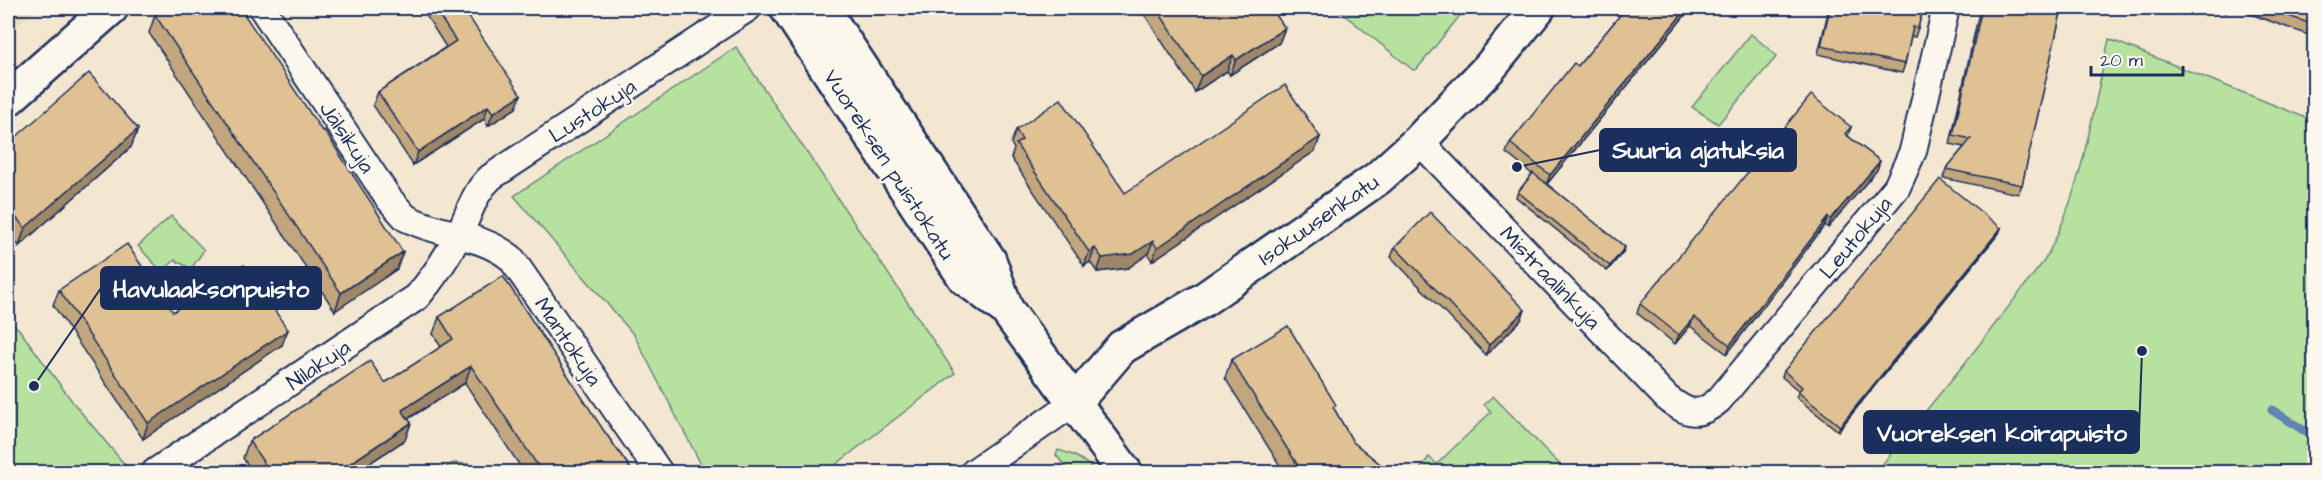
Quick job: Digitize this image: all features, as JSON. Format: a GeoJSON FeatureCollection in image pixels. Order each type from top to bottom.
{"type":"FeatureCollection","features":[{"type":"Feature","properties":{"kind":"main road"},"geometry":{"type":"LineString","coordinates":[[8,99],[111,8]]}},
{"type":"Feature","properties":{"kind":"main road","name":"Vuoreksen puistokatu"},"geometry":{"type":"LineString","coordinates":[[787,8],[965,278],[1006,309],[1125,472]]}},
{"type":"Feature","properties":{"kind":"main road","name":"Vuoreksen puistokatu"},"geometry":{"type":"LineString","coordinates":[[822,8],[989,260],[1006,309]]}},
{"type":"Feature","properties":{"kind":"main road","name":"Isokuusenkatu"},"geometry":{"type":"LineString","coordinates":[[1075,402],[1122,347],[1203,300],[1378,178],[1419,141],[1490,67],[1538,8]]}},
{"type":"Feature","properties":{"kind":"street","name":"Jälsikuja"},"geometry":{"type":"LineString","coordinates":[[262,8],[389,200],[406,218],[459,234]]}},
{"type":"Feature","properties":{"kind":"street","name":"Lustokuja"},"geometry":{"type":"LineString","coordinates":[[459,234],[476,194],[491,177],[748,8]]}},
{"type":"Feature","properties":{"kind":"street","name":"Leutokuja"},"geometry":{"type":"LineString","coordinates":[[1683,411],[1707,410],[1719,400],[1897,187],[1912,151],[1946,8]]}},
{"type":"Feature","properties":{"kind":"street","name":"Mistraalinkuja"},"geometry":{"type":"LineString","coordinates":[[1419,141],[1667,398],[1683,411]]}},
{"type":"Feature","properties":{"kind":"street","name":"Nilakuja"},"geometry":{"type":"LineString","coordinates":[[155,472],[417,297],[430,281],[459,234]]}},
{"type":"Feature","properties":{"kind":"street","name":"Mantokuja"},"geometry":{"type":"LineString","coordinates":[[459,234],[496,248],[511,258],[659,472]]}},
{"type":"Feature","properties":{"kind":"street"},"geometry":{"type":"LineString","coordinates":[[974,472],[1075,402]]}},
{"type":"Feature","properties":{"kind":"shaded area"},"geometry":{"type":"Polygon","coordinates":[[[8,8],[38,8],[8,34],[8,8]]]}},
{"type":"Feature","properties":{"kind":"green space"},"geometry":{"type":"Polygon","coordinates":[[[1338,8],[1466,8],[1417,69],[1413,70],[1338,8]]]}},
{"type":"Feature","properties":{"kind":"green space"},"geometry":{"type":"Polygon","coordinates":[[[1751,34],[1777,56],[1718,124],[1692,107],[1751,34]]]}},
{"type":"Feature","properties":{"kind":"green space"},"geometry":{"type":"Polygon","coordinates":[[[2109,39],[2314,121],[2314,472],[1876,472],[2044,261],[2068,209],[2077,181],[2109,39]]]}},
{"type":"Feature","properties":{"kind":"green space"},"geometry":{"type":"Polygon","coordinates":[[[736,47],[955,373],[826,472],[705,472],[634,335],[514,196],[736,47]]]}},
{"type":"Feature","properties":{"kind":"green space"},"geometry":{"type":"Polygon","coordinates":[[[171,216],[204,250],[191,269],[175,260],[162,272],[138,246],[171,216]]]}},
{"type":"Feature","properties":{"kind":"green space"},"geometry":{"type":"Polygon","coordinates":[[[8,319],[18,328],[75,405],[131,472],[8,472],[8,319]]]}},
{"type":"Feature","properties":{"kind":"green space"},"geometry":{"type":"Polygon","coordinates":[[[1493,396],[1567,472],[1420,472],[1429,457],[1437,464],[1491,412],[1484,404],[1493,396]]]}},
{"type":"Feature","properties":{"kind":"green space"},"geometry":{"type":"Polygon","coordinates":[[[1058,450],[1079,458],[1096,472],[1070,472],[1056,455],[1058,450]]]}},
{"type":"Feature","properties":{"kind":"green space"},"geometry":{"type":"Polygon","coordinates":[[[453,463],[468,464],[474,472],[439,472],[453,463]]]}},
{"type":"Feature","properties":{"kind":"building"},"geometry":{"type":"Polygon","coordinates":[[[166,8],[240,8],[322,131],[324,130],[403,252],[341,293],[155,15],[166,8]]]}},
{"type":"Feature","properties":{"kind":"building"},"geometry":{"type":"Polygon","coordinates":[[[434,8],[463,8],[521,95],[493,113],[488,106],[418,152],[378,92],[456,41],[434,8]]]}},
{"type":"Feature","properties":{"kind":"building"},"geometry":{"type":"Polygon","coordinates":[[[1156,8],[1271,8],[1285,28],[1236,60],[1233,55],[1201,76],[1156,8]]]}},
{"type":"Feature","properties":{"kind":"building"},"geometry":{"type":"Polygon","coordinates":[[[1626,8],[1687,8],[1550,175],[1510,143],[1574,63],[1578,66],[1626,8]]]}},
{"type":"Feature","properties":{"kind":"building"},"geometry":{"type":"Polygon","coordinates":[[[1830,8],[1923,8],[1918,28],[1913,27],[1905,64],[1821,46],[1830,8]]]}},
{"type":"Feature","properties":{"kind":"building"},"geometry":{"type":"Polygon","coordinates":[[[1982,8],[2062,8],[2022,185],[1946,169],[1971,139],[1953,135],[1982,8]]]}},
{"type":"Feature","properties":{"kind":"building"},"geometry":{"type":"Polygon","coordinates":[[[2266,8],[2314,8],[2314,25],[2266,8]]]}},
{"type":"Feature","properties":{"kind":"building"},"geometry":{"type":"Polygon","coordinates":[[[89,73],[138,129],[25,228],[8,208],[8,144],[89,73]]]}},
{"type":"Feature","properties":{"kind":"building"},"geometry":{"type":"Polygon","coordinates":[[[1285,85],[1320,137],[1157,248],[1153,241],[1133,254],[1102,258],[1095,248],[1089,252],[1016,144],[1022,140],[1016,130],[1061,99],[1125,193],[1285,85]]]}},
{"type":"Feature","properties":{"kind":"building"},"geometry":{"type":"Polygon","coordinates":[[[1811,95],[1851,127],[1845,134],[1880,161],[1831,219],[1828,217],[1730,345],[1694,317],[1679,335],[1640,304],[1811,95]]]}},
{"type":"Feature","properties":{"kind":"building"},"geometry":{"type":"Polygon","coordinates":[[[1533,173],[1625,247],[1610,266],[1518,192],[1533,173]]]}},
{"type":"Feature","properties":{"kind":"building"},"geometry":{"type":"Polygon","coordinates":[[[1940,179],[2001,228],[1840,426],[1798,392],[1802,387],[1784,371],[1940,179]]]}},
{"type":"Feature","properties":{"kind":"building"},"geometry":{"type":"Polygon","coordinates":[[[1430,212],[1525,310],[1489,345],[1395,247],[1430,212]]]}},
{"type":"Feature","properties":{"kind":"building"},"geometry":{"type":"Polygon","coordinates":[[[127,244],[173,312],[244,265],[288,330],[148,423],[59,290],[127,244]]]}},
{"type":"Feature","properties":{"kind":"building"},"geometry":{"type":"Polygon","coordinates":[[[503,276],[633,472],[542,472],[471,366],[402,410],[411,423],[337,472],[270,472],[249,441],[370,361],[385,383],[453,339],[439,317],[503,276]]]}},
{"type":"Feature","properties":{"kind":"building"},"geometry":{"type":"Polygon","coordinates":[[[1288,326],[1336,405],[1333,407],[1353,442],[1390,472],[1302,472],[1231,360],[1288,326]]]}},
{"type":"Feature","properties":{"kind":"waterway"},"geometry":{"type":"LineString","coordinates":[[2272,410],[2314,437]]}},
{"type":"Feature","properties":{"kind":"place","name":"Suuria ajatuksia"},"geometry":{"type":"Point","coordinates":[1517,167]}},
{"type":"Feature","properties":{"kind":"place","name":"Vuoreksen koirapuisto"},"geometry":{"type":"Point","coordinates":[2142,351]}},
{"type":"Feature","properties":{"kind":"place","name":"Havulaaksonpuisto"},"geometry":{"type":"Point","coordinates":[34,386]}}]}
